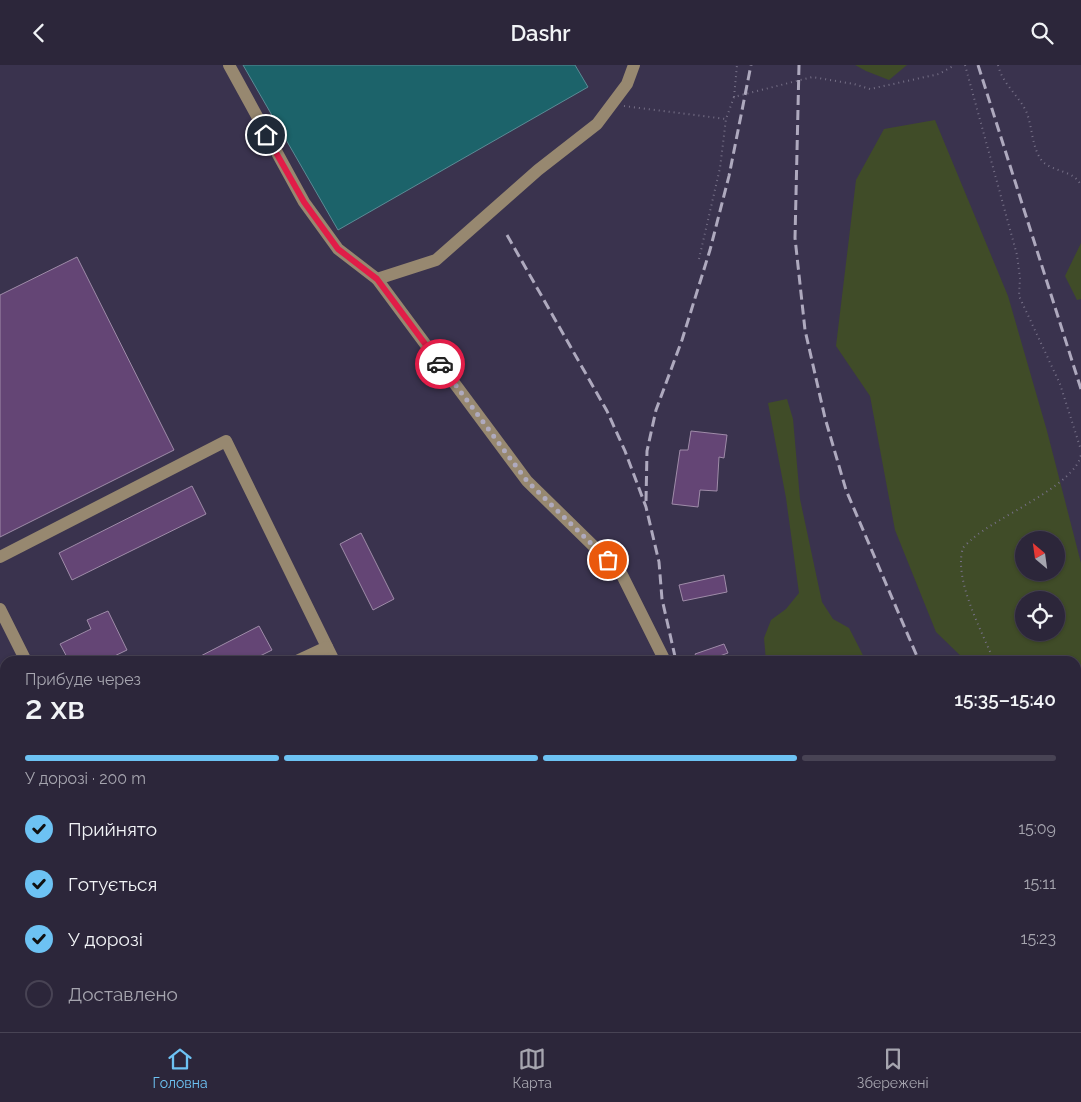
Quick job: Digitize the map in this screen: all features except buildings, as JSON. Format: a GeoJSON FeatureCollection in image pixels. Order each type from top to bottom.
{"type":"FeatureCollection","features":[{"type":"Feature","properties":{"kind":"lane"},"geometry":{"type":"LineString","coordinates":[[229,65],[304,202],[338,249],[377,279],[527,481],[621,573],[665,656]]}},
{"type":"Feature","properties":{"kind":"lane"},"geometry":{"type":"LineString","coordinates":[[377,279],[436,260],[538,170],[597,124],[627,84],[634,65]]}},
{"type":"Feature","properties":{"kind":"lane"},"geometry":{"type":"LineString","coordinates":[[0,557],[226,441],[332,656]]}},
{"type":"Feature","properties":{"kind":"lane"},"geometry":{"type":"LineString","coordinates":[[0,609],[24,656]]}},
{"type":"Feature","properties":{"kind":"lane"},"geometry":{"type":"LineString","coordinates":[[308,656],[327,647]]}},
{"type":"Feature","properties":{"kind":"path"},"geometry":{"type":"LineString","coordinates":[[699,259],[720,168],[726,119],[734,97],[737,65]]}},
{"type":"Feature","properties":{"kind":"path"},"geometry":{"type":"LineString","coordinates":[[734,97],[812,77],[854,83],[870,89],[939,74],[955,65]]}},
{"type":"Feature","properties":{"kind":"path"},"geometry":{"type":"LineString","coordinates":[[965,65],[1017,255],[1020,279],[1019,296],[1060,383],[1081,450]]}},
{"type":"Feature","properties":{"kind":"path"},"geometry":{"type":"LineString","coordinates":[[998,65],[1000,73],[1026,112],[1030,133],[1039,155],[1045,163],[1068,174],[1079,182],[1081,186]]}},
{"type":"Feature","properties":{"kind":"path"},"geometry":{"type":"LineString","coordinates":[[612,105],[726,119]]}},
{"type":"Feature","properties":{"kind":"path"},"geometry":{"type":"LineString","coordinates":[[992,656],[966,597],[961,561],[963,548],[979,532],[1051,489],[1064,479],[1080,459],[1081,454]]}},
{"type":"Feature","properties":{"kind":"shaded area"},"geometry":{"type":"Polygon","coordinates":[[[243,65],[575,65],[588,87],[338,230],[243,65]]]}},
{"type":"Feature","properties":{"kind":"shaded area"},"geometry":{"type":"Polygon","coordinates":[[[855,65],[907,65],[889,80],[855,65]]]}},
{"type":"Feature","properties":{"kind":"shaded area"},"geometry":{"type":"Polygon","coordinates":[[[935,120],[1008,296],[1047,431],[1081,563],[1081,656],[961,656],[936,632],[895,530],[870,396],[836,346],[856,180],[884,129],[935,120]]]}},
{"type":"Feature","properties":{"kind":"shaded area"},"geometry":{"type":"Polygon","coordinates":[[[1081,243],[1081,299],[1077,300],[1065,276],[1081,243]]]}},
{"type":"Feature","properties":{"kind":"shaded area"},"geometry":{"type":"Polygon","coordinates":[[[787,399],[793,419],[800,499],[822,602],[833,619],[849,628],[863,656],[766,656],[764,638],[771,620],[786,609],[799,593],[786,498],[768,403],[787,399]]]}},
{"type":"Feature","properties":{"kind":"railway"},"geometry":{"type":"LineString","coordinates":[[646,501],[647,451],[656,410],[682,340],[710,250],[729,176],[751,65]]}},
{"type":"Feature","properties":{"kind":"railway"},"geometry":{"type":"LineString","coordinates":[[799,65],[795,238],[805,330],[825,418],[846,490],[917,656]]}},
{"type":"Feature","properties":{"kind":"railway"},"geometry":{"type":"LineString","coordinates":[[978,65],[1081,389]]}},
{"type":"Feature","properties":{"kind":"railway"},"geometry":{"type":"LineString","coordinates":[[507,235],[607,411],[625,451],[646,507],[659,562],[662,599],[675,656]]}},
{"type":"Feature","properties":{"kind":"way so far"},"geometry":{"type":"LineString","coordinates":[[440,364],[527,481],[608,560]]}},
{"type":"Feature","properties":{"kind":"route"},"geometry":{"type":"LineString","coordinates":[[266,135],[304,202],[338,249],[377,279],[440,364]]}}]}
